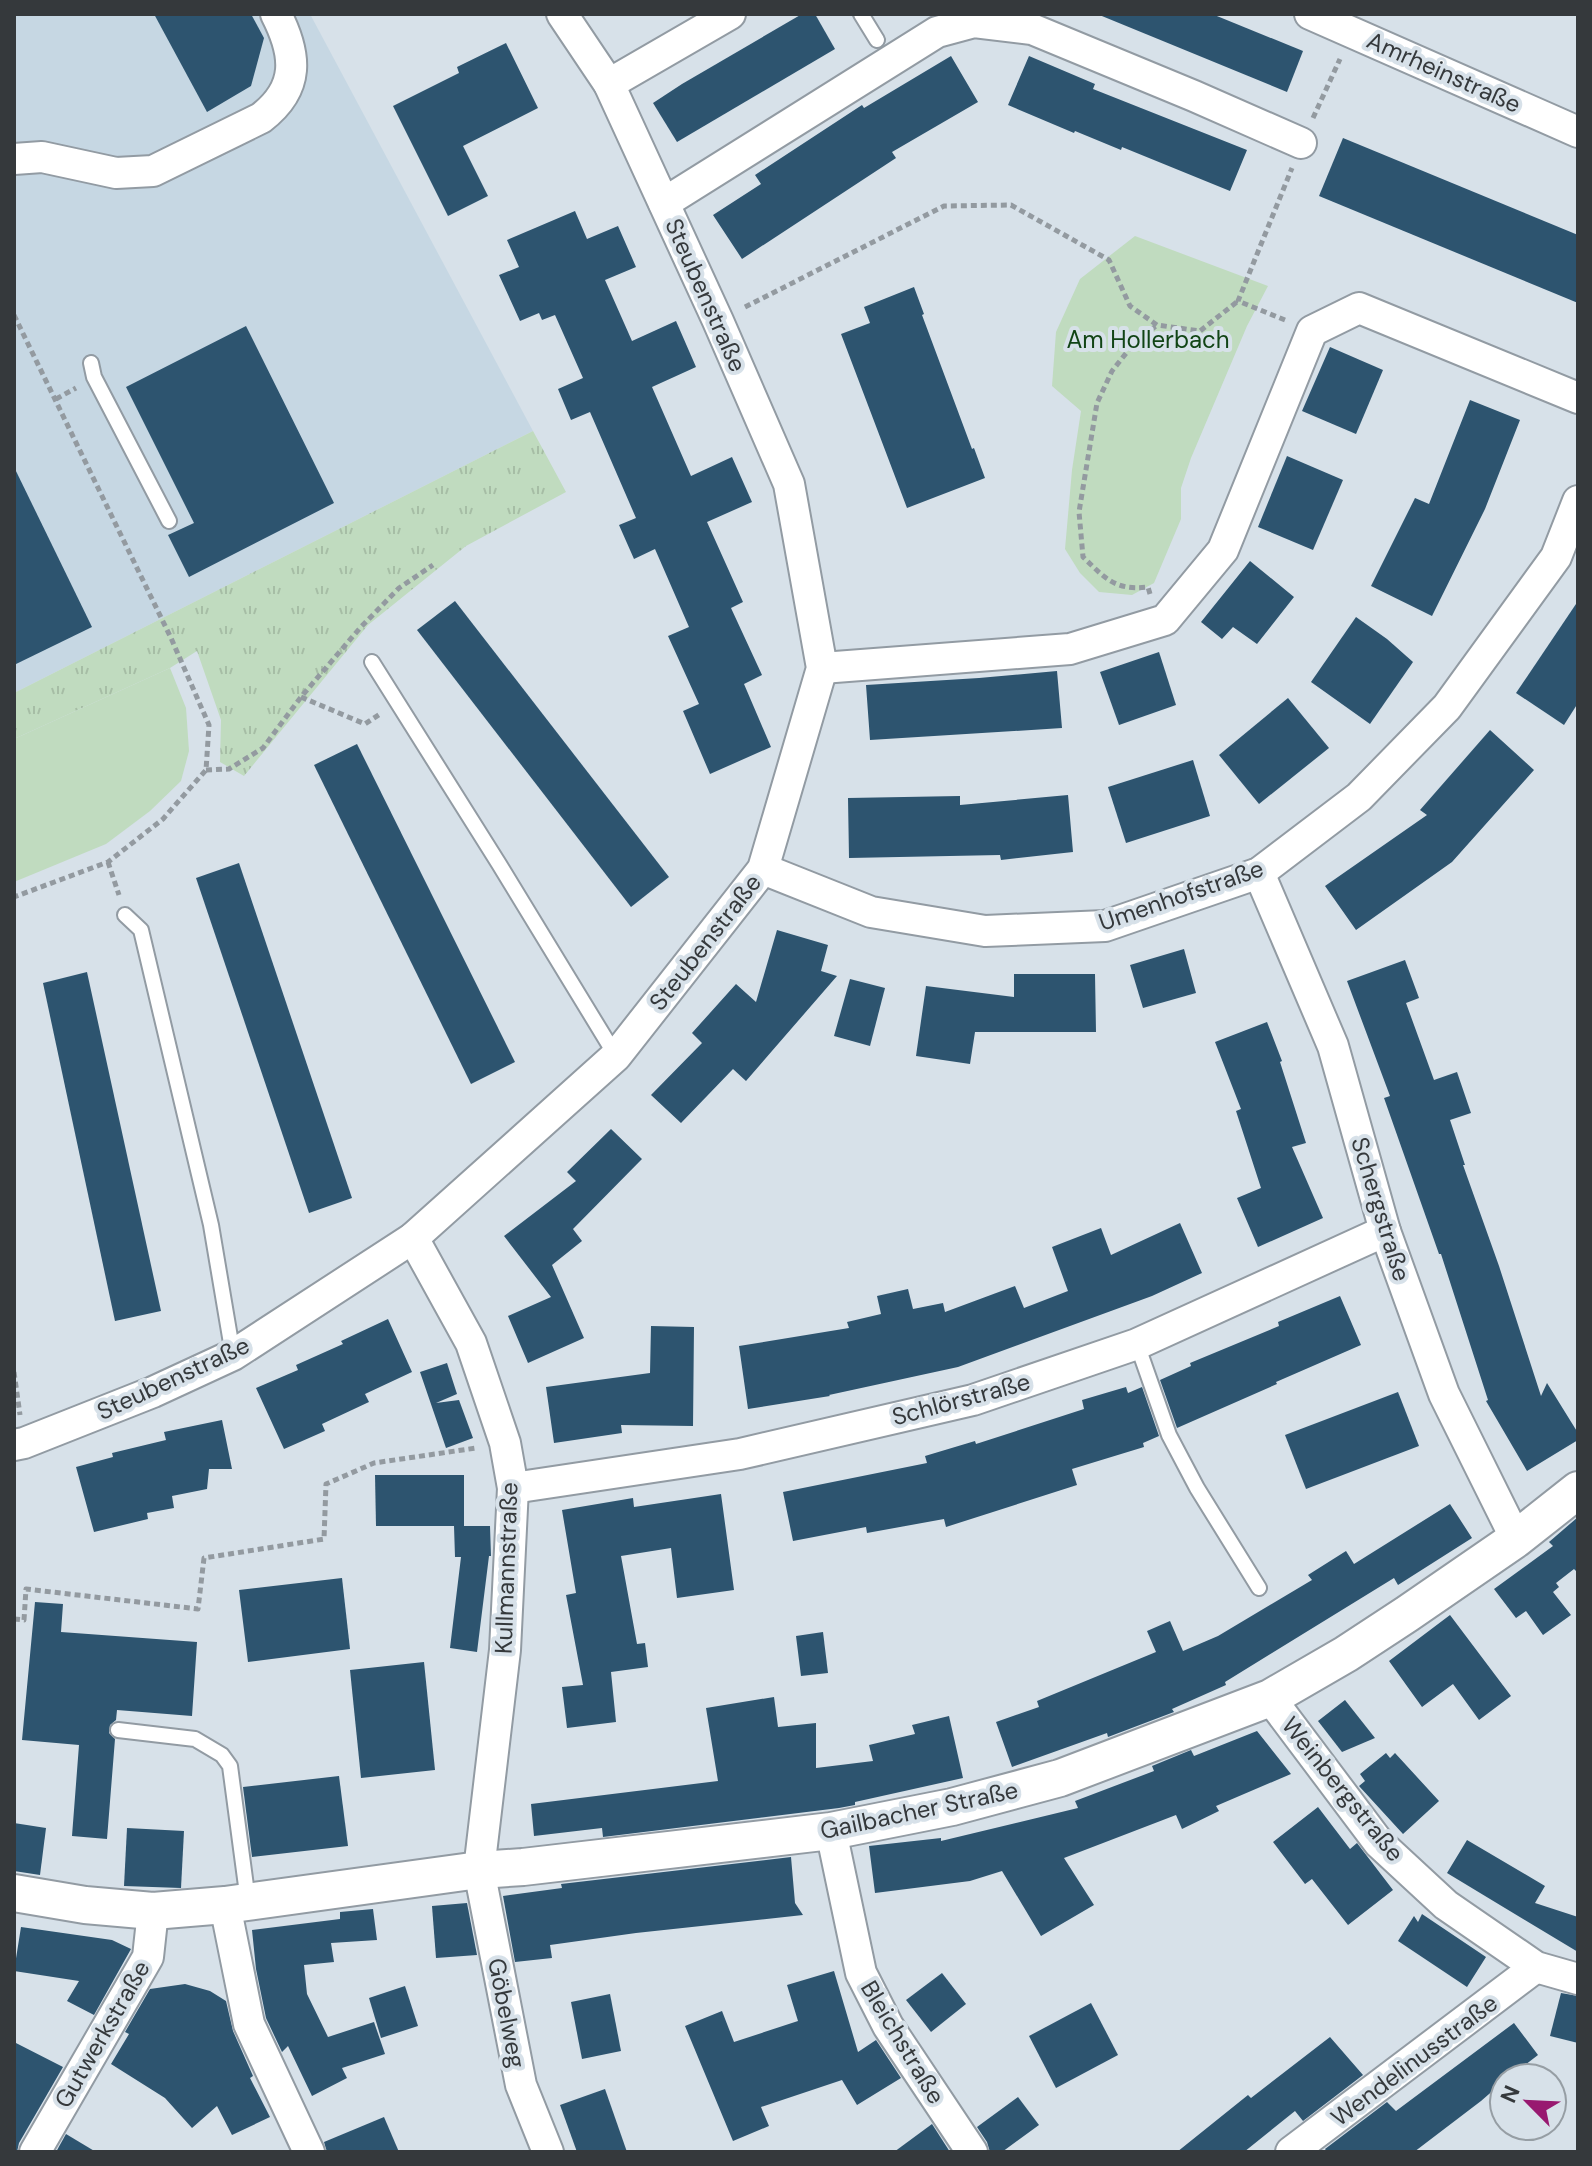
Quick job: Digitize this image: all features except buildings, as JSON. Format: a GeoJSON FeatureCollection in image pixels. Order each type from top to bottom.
{"type":"FeatureCollection","features":[{"type":"Feature","properties":{"kind":"street"},"geometry":{"type":"LineString","coordinates":[[14,159],[42,157],[116,173],[153,171],[261,118],[274,109],[289,85],[293,59],[287,35],[276,14]]}},
{"type":"Feature","properties":{"kind":"street","name":"Steubenstraße"},"geometry":{"type":"LineString","coordinates":[[19,1444],[153,1392],[233,1355],[413,1238],[616,1056],[763,869],[822,668],[789,484],[609,84],[562,14]]}},
{"type":"Feature","properties":{"kind":"street"},"geometry":{"type":"LineString","coordinates":[[609,84],[730,14]]}},
{"type":"Feature","properties":{"kind":"street","name":"Amrheinstraße"},"geometry":{"type":"LineString","coordinates":[[1310,14],[1367,25],[1578,132]]}},
{"type":"Feature","properties":{"kind":"street"},"geometry":{"type":"LineString","coordinates":[[664,203],[937,32],[974,22],[1032,29],[1301,143]]}},
{"type":"Feature","properties":{"kind":"street"},"geometry":{"type":"LineString","coordinates":[[822,668],[1070,649],[1165,620],[1223,550],[1312,331],[1359,308],[1578,398]]}},
{"type":"Feature","properties":{"kind":"street","name":"Umenhofstraße"},"geometry":{"type":"LineString","coordinates":[[763,869],[871,912],[985,931],[1105,926],[1259,873],[1359,797],[1447,707],[1556,557],[1578,501]]}},
{"type":"Feature","properties":{"kind":"street","name":"Schergstraße"},"geometry":{"type":"LineString","coordinates":[[1259,873],[1333,1046],[1385,1231],[1444,1394],[1516,1539]]}},
{"type":"Feature","properties":{"kind":"street","name":"Schlörstraße"},"geometry":{"type":"LineString","coordinates":[[513,1488],[740,1454],[973,1400],[1137,1344],[1385,1231]]}},
{"type":"Feature","properties":{"kind":"street","name":"Kullmannstraße"},"geometry":{"type":"LineString","coordinates":[[413,1238],[471,1343],[505,1443],[513,1488],[505,1650],[479,1870]]}},
{"type":"Feature","properties":{"kind":"street","name":"Gailbacher Straße"},"geometry":{"type":"LineString","coordinates":[[14,1893],[85,1905],[169,1910],[479,1870],[831,1831],[952,1807],[1060,1778],[1270,1698],[1358,1646],[1516,1539],[1578,1490]]}},
{"type":"Feature","properties":{"kind":"street","name":"Weinbergstraße"},"geometry":{"type":"LineString","coordinates":[[1270,1698],[1379,1843],[1446,1905],[1536,1967],[1578,1979]]}},
{"type":"Feature","properties":{"kind":"street","name":"Bleichstraße"},"geometry":{"type":"LineString","coordinates":[[831,1831],[861,1973],[888,2026],[972,2152]]}},
{"type":"Feature","properties":{"kind":"street","name":"Göbelweg"},"geometry":{"type":"LineString","coordinates":[[479,1870],[521,2085],[548,2152]]}},
{"type":"Feature","properties":{"kind":"street"},"geometry":{"type":"LineString","coordinates":[[237,1903],[249,2024],[309,2152]]}},
{"type":"Feature","properties":{"kind":"street","name":"Gutwerkstraße"},"geometry":{"type":"LineString","coordinates":[[35,2152],[148,1957],[169,1910]]}},
{"type":"Feature","properties":{"kind":"street","name":"Wendelinusstraße"},"geometry":{"type":"LineString","coordinates":[[1291,2152],[1536,1967]]}},
{"type":"Feature","properties":{"kind":"lane"},"geometry":{"type":"LineString","coordinates":[[861,14],[877,40]]}},
{"type":"Feature","properties":{"kind":"lane"},"geometry":{"type":"LineString","coordinates":[[91,363],[94,377],[169,521]]}},
{"type":"Feature","properties":{"kind":"lane"},"geometry":{"type":"LineString","coordinates":[[372,662],[616,1056]]}},
{"type":"Feature","properties":{"kind":"lane"},"geometry":{"type":"LineString","coordinates":[[125,915],[141,930],[211,1225],[233,1355]]}},
{"type":"Feature","properties":{"kind":"lane"},"geometry":{"type":"LineString","coordinates":[[1137,1344],[1169,1435],[1197,1488],[1259,1588]]}},
{"type":"Feature","properties":{"kind":"lane"},"geometry":{"type":"LineString","coordinates":[[118,1730],[195,1739],[222,1755],[230,1766],[237,1903]]}},
{"type":"Feature","properties":{"kind":"path"},"geometry":{"type":"LineString","coordinates":[[718,321],[944,206],[1011,205],[1109,260],[1130,306],[1157,325],[1200,331],[1238,301],[1301,143],[1346,45],[1367,25]]}},
{"type":"Feature","properties":{"kind":"path"},"geometry":{"type":"LineString","coordinates":[[1238,301],[1312,331]]}},
{"type":"Feature","properties":{"kind":"path"},"geometry":{"type":"LineString","coordinates":[[14,315],[171,638],[209,725],[206,770],[163,819],[108,862],[14,897]]}},
{"type":"Feature","properties":{"kind":"path"},"geometry":{"type":"LineString","coordinates":[[1156,622],[1148,587],[1129,589],[1107,580],[1083,557],[1079,512],[1097,403],[1112,371],[1131,347],[1157,325]]}},
{"type":"Feature","properties":{"kind":"path"},"geometry":{"type":"LineString","coordinates":[[206,770],[229,769],[263,748],[301,697],[360,628],[399,588],[433,565]]}},
{"type":"Feature","properties":{"kind":"path"},"geometry":{"type":"LineString","coordinates":[[301,697],[365,724],[397,704]]}},
{"type":"Feature","properties":{"kind":"path"},"geometry":{"type":"LineString","coordinates":[[108,862],[125,915]]}},
{"type":"Feature","properties":{"kind":"path"},"geometry":{"type":"LineString","coordinates":[[14,1372],[19,1444]]}},
{"type":"Feature","properties":{"kind":"path"},"geometry":{"type":"LineString","coordinates":[[14,1619],[24,1620],[26,1589],[198,1609],[204,1558],[324,1539],[326,1484],[374,1463],[505,1443]]}},
{"type":"Feature","properties":{"kind":"shaded area"},"geometry":{"type":"Polygon","coordinates":[[[14,14],[310,14],[533,431],[14,693],[14,14]]]}},
{"type":"Feature","properties":{"kind":"green space","name":"Am Hollerbach"},"geometry":{"type":"Polygon","coordinates":[[[1135,236],[1268,286],[1247,326],[1191,458],[1181,488],[1181,519],[1154,583],[1132,595],[1099,592],[1080,573],[1065,549],[1081,411],[1052,386],[1056,332],[1080,279],[1135,236]]]}},
{"type":"Feature","properties":{"kind":"green space"},"geometry":{"type":"Polygon","coordinates":[[[533,431],[566,492],[466,546],[368,625],[244,776],[220,762],[221,720],[197,651],[170,668],[14,739],[14,693],[533,431]]]}},
{"type":"Feature","properties":{"kind":"green space"},"geometry":{"type":"Polygon","coordinates":[[[170,668],[186,708],[189,751],[181,781],[150,811],[106,844],[14,882],[14,739],[170,668]]]}}]}
